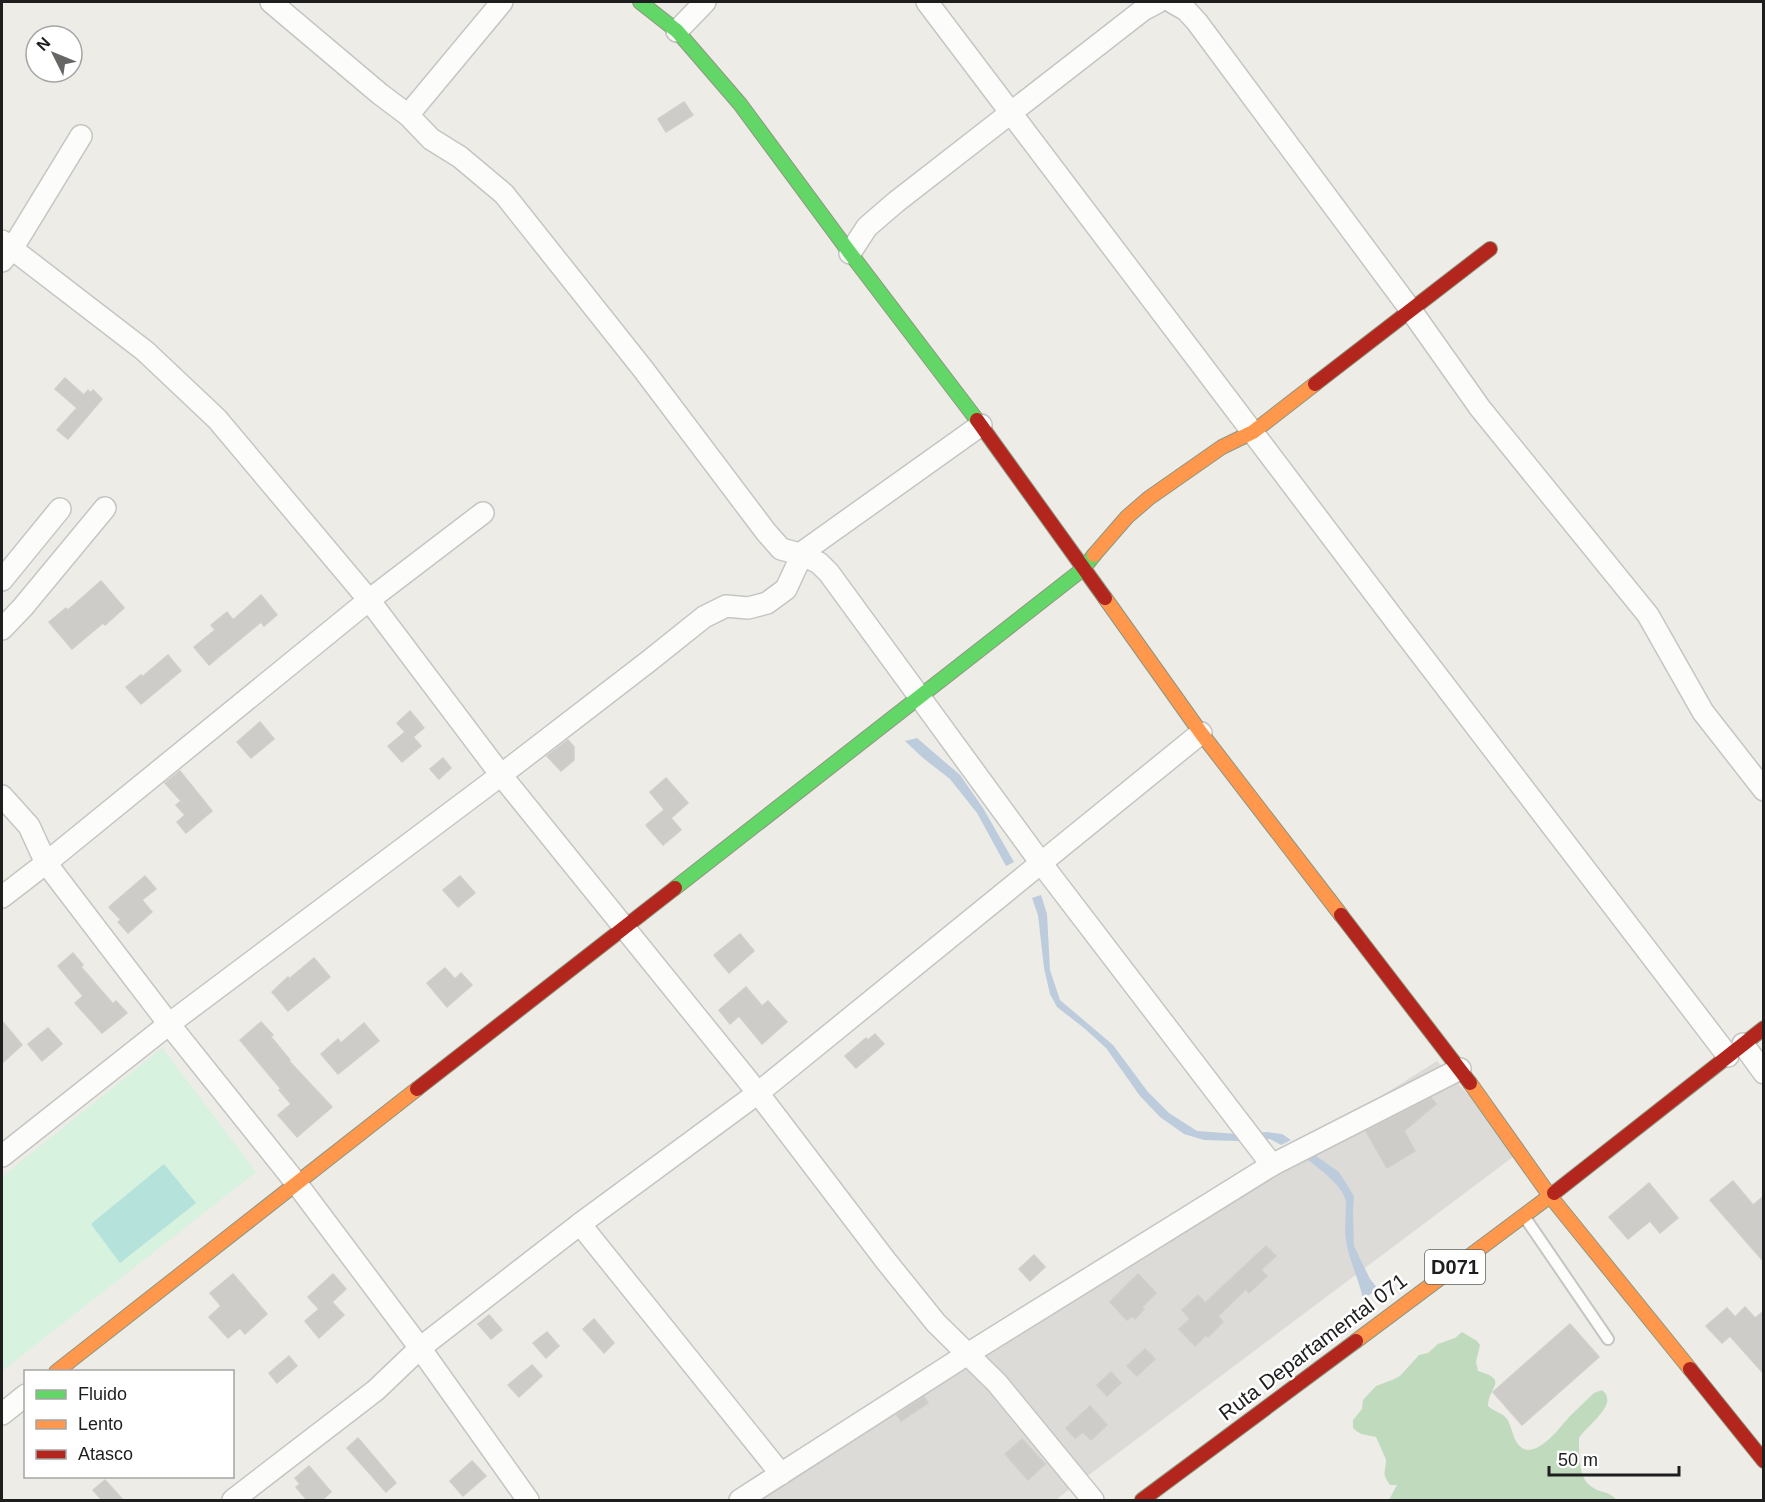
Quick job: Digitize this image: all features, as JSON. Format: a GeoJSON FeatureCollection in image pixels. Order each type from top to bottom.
{"type":"FeatureCollection","features":[{"type":"Feature","properties":{"kind":"street"},"geometry":{"type":"LineString","coordinates":[[271,2],[408,115],[431,139],[460,157],[504,194],[643,369],[766,532],[781,549],[800,554],[819,563],[829,573],[1041,863],[1272,1165]]}},
{"type":"Feature","properties":{"kind":"street"},"geometry":{"type":"LineString","coordinates":[[408,115],[502,2]]}},
{"type":"Feature","properties":{"kind":"street"},"geometry":{"type":"LineString","coordinates":[[640,2],[677,31],[740,104],[981,425],[1201,733],[1460,1070],[1551,1196],[1764,1461]]}},
{"type":"Feature","properties":{"kind":"street"},"geometry":{"type":"LineString","coordinates":[[677,31],[705,2]]}},
{"type":"Feature","properties":{"kind":"street"},"geometry":{"type":"LineString","coordinates":[[927,2],[1407,636],[1735,1050],[1764,1073]]}},
{"type":"Feature","properties":{"kind":"street"},"geometry":{"type":"LineString","coordinates":[[850,253],[867,227],[881,215],[1143,10],[1158,2]]}},
{"type":"Feature","properties":{"kind":"street"},"geometry":{"type":"LineString","coordinates":[[1172,2],[1186,10],[1197,22],[1410,309],[1480,408],[1648,615],[1703,712],[1764,790]]}},
{"type":"Feature","properties":{"kind":"street"},"geometry":{"type":"LineString","coordinates":[[81,136],[5,251],[145,351],[217,419],[369,600],[501,775],[758,1093],[936,1323],[997,1383],[1094,1500]]}},
{"type":"Feature","properties":{"kind":"street"},"geometry":{"type":"LineString","coordinates":[[57,1370],[1083,569],[1127,517],[1149,498],[1222,447],[1253,432],[1490,249]]}},
{"type":"Feature","properties":{"kind":"street"},"geometry":{"type":"LineString","coordinates":[[2,1156],[169,1024],[501,775],[704,617],[726,606],[748,608],[767,603],[786,589],[800,554],[981,425]]}},
{"type":"Feature","properties":{"kind":"street"},"geometry":{"type":"LineString","coordinates":[[2,629],[105,508]]}},
{"type":"Feature","properties":{"kind":"street"},"geometry":{"type":"LineString","coordinates":[[2,580],[60,509]]}},
{"type":"Feature","properties":{"kind":"street"},"geometry":{"type":"LineString","coordinates":[[2,897],[369,600],[483,513]]}},
{"type":"Feature","properties":{"kind":"street"},"geometry":{"type":"LineString","coordinates":[[233,1500],[376,1390],[420,1348],[580,1224],[758,1093],[1201,733]]}},
{"type":"Feature","properties":{"kind":"street"},"geometry":{"type":"LineString","coordinates":[[2,796],[29,826],[46,863],[169,1024],[297,1184],[420,1348],[528,1500]]}},
{"type":"Feature","properties":{"kind":"street","name":"Ruta Departamental 071"},"geometry":{"type":"LineString","coordinates":[[1142,1500],[1551,1196],[1764,1028]]}},
{"type":"Feature","properties":{"kind":"street"},"geometry":{"type":"LineString","coordinates":[[740,1500],[966,1355],[1272,1165],[1460,1070]]}},
{"type":"Feature","properties":{"kind":"street"},"geometry":{"type":"LineString","coordinates":[[580,1224],[781,1474]]}},
{"type":"Feature","properties":{"kind":"street"},"geometry":{"type":"LineString","coordinates":[[2,1414],[24,1397]]}},
{"type":"Feature","properties":{"kind":"lane"},"geometry":{"type":"LineString","coordinates":[[1524,1216],[1608,1339]]}},
{"type":"Feature","properties":{"kind":"shaded area"},"geometry":{"type":"Polygon","coordinates":[[[917,738],[960,775],[983,808],[1014,862],[1006,866],[977,813],[950,779],[905,741],[917,738]]]}},
{"type":"Feature","properties":{"kind":"shaded area"},"geometry":{"type":"Polygon","coordinates":[[[1041,895],[1047,914],[1050,970],[1060,1000],[1113,1045],[1148,1092],[1169,1113],[1197,1131],[1238,1134],[1267,1132],[1282,1134],[1291,1140],[1281,1145],[1270,1139],[1204,1140],[1184,1134],[1160,1117],[1140,1096],[1106,1048],[1057,1007],[1050,994],[1044,968],[1038,915],[1032,898],[1041,895]]]}},
{"type":"Feature","properties":{"kind":"shaded area"},"geometry":{"type":"Polygon","coordinates":[[[1437,1061],[1521,1151],[1058,1498],[1059,1500],[741,1500],[1437,1061]]]}},
{"type":"Feature","properties":{"kind":"shaded area"},"geometry":{"type":"Polygon","coordinates":[[[1309,1151],[1339,1172],[1354,1196],[1354,1246],[1370,1279],[1378,1289],[1363,1299],[1346,1241],[1345,1198],[1330,1178],[1304,1157],[1309,1151]]]}},
{"type":"Feature","properties":{"kind":"shaded area"},"geometry":{"type":"Polygon","coordinates":[[[164,1164],[196,1203],[120,1263],[91,1224],[164,1164]]]}},
{"type":"Feature","properties":{"kind":"green space"},"geometry":{"type":"Polygon","coordinates":[[[162,1048],[256,1172],[2,1371],[2,1177],[162,1048]]]}},
{"type":"Feature","properties":{"kind":"green space"},"geometry":{"type":"Polygon","coordinates":[[[1462,1332],[1480,1345],[1476,1362],[1478,1371],[1488,1374],[1495,1381],[1488,1406],[1507,1419],[1516,1442],[1522,1448],[1535,1449],[1549,1440],[1594,1393],[1602,1390],[1607,1396],[1605,1408],[1579,1438],[1580,1465],[1587,1483],[1617,1500],[1389,1500],[1397,1485],[1390,1485],[1386,1477],[1386,1460],[1380,1445],[1376,1437],[1355,1430],[1353,1420],[1362,1409],[1363,1400],[1376,1386],[1400,1376],[1419,1355],[1428,1353],[1438,1344],[1455,1338],[1462,1332]]]}},
{"type":"Feature","properties":{"kind":"building"},"geometry":{"type":"Polygon","coordinates":[[[684,102],[693,115],[666,132],[658,119],[684,102]]]}},
{"type":"Feature","properties":{"kind":"building"},"geometry":{"type":"Polygon","coordinates":[[[65,378],[84,395],[88,390],[91,393],[93,390],[102,399],[68,439],[57,430],[77,408],[55,389],[65,378]]]}},
{"type":"Feature","properties":{"kind":"building"},"geometry":{"type":"Polygon","coordinates":[[[101,581],[124,608],[72,649],[49,622],[66,608],[68,610],[101,581]]]}},
{"type":"Feature","properties":{"kind":"building"},"geometry":{"type":"Polygon","coordinates":[[[261,595],[277,615],[264,626],[261,622],[209,665],[194,647],[215,630],[211,625],[227,612],[233,620],[261,595]]]}},
{"type":"Feature","properties":{"kind":"building"},"geometry":{"type":"Polygon","coordinates":[[[168,655],[181,671],[141,704],[126,687],[168,655]]]}},
{"type":"Feature","properties":{"kind":"building"},"geometry":{"type":"Polygon","coordinates":[[[410,711],[424,728],[413,737],[421,746],[402,762],[388,746],[405,732],[397,723],[410,711]]]}},
{"type":"Feature","properties":{"kind":"building"},"geometry":{"type":"Polygon","coordinates":[[[260,722],[274,739],[251,758],[237,742],[260,722]]]}},
{"type":"Feature","properties":{"kind":"building"},"geometry":{"type":"Polygon","coordinates":[[[568,740],[574,747],[574,760],[561,771],[547,756],[568,740]]]}},
{"type":"Feature","properties":{"kind":"building"},"geometry":{"type":"Polygon","coordinates":[[[443,758],[451,768],[439,779],[430,769],[443,758]]]}},
{"type":"Feature","properties":{"kind":"building"},"geometry":{"type":"Polygon","coordinates":[[[180,771],[212,811],[186,833],[177,822],[185,815],[176,805],[181,801],[165,783],[180,771]]]}},
{"type":"Feature","properties":{"kind":"building"},"geometry":{"type":"Polygon","coordinates":[[[666,778],[688,803],[671,818],[650,792],[666,778]]]}},
{"type":"Feature","properties":{"kind":"building"},"geometry":{"type":"Polygon","coordinates":[[[664,810],[681,830],[663,845],[646,825],[664,810]]]}},
{"type":"Feature","properties":{"kind":"building"},"geometry":{"type":"Polygon","coordinates":[[[145,876],[156,889],[142,900],[152,912],[128,933],[118,922],[121,920],[109,907],[145,876]]]}},
{"type":"Feature","properties":{"kind":"building"},"geometry":{"type":"Polygon","coordinates":[[[460,876],[475,893],[458,907],[443,890],[460,876]]]}},
{"type":"Feature","properties":{"kind":"building"},"geometry":{"type":"Polygon","coordinates":[[[740,934],[754,951],[729,973],[714,955],[740,934]]]}},
{"type":"Feature","properties":{"kind":"building"},"geometry":{"type":"Polygon","coordinates":[[[73,953],[83,965],[81,967],[113,1004],[116,1001],[127,1013],[102,1033],[75,1003],[83,996],[58,966],[73,953]]]}},
{"type":"Feature","properties":{"kind":"building"},"geometry":{"type":"Polygon","coordinates":[[[314,958],[330,977],[288,1011],[272,992],[314,958]]]}},
{"type":"Feature","properties":{"kind":"building"},"geometry":{"type":"Polygon","coordinates":[[[445,968],[455,979],[461,973],[472,985],[447,1007],[427,983],[445,968]]]}},
{"type":"Feature","properties":{"kind":"building"},"geometry":{"type":"Polygon","coordinates":[[[746,987],[762,1006],[768,1001],[787,1022],[762,1044],[739,1016],[730,1024],[719,1010],[746,987]]]}},
{"type":"Feature","properties":{"kind":"building"},"geometry":{"type":"Polygon","coordinates":[[[2,1021],[22,1045],[2,1063],[2,1021]]]}},
{"type":"Feature","properties":{"kind":"building"},"geometry":{"type":"Polygon","coordinates":[[[261,1022],[273,1035],[271,1037],[289,1061],[332,1107],[297,1137],[278,1115],[291,1104],[240,1040],[261,1022]]]}},
{"type":"Feature","properties":{"kind":"building"},"geometry":{"type":"Polygon","coordinates":[[[364,1023],[379,1041],[338,1074],[321,1054],[338,1039],[341,1043],[364,1023]]]}},
{"type":"Feature","properties":{"kind":"building"},"geometry":{"type":"Polygon","coordinates":[[[48,1028],[62,1044],[42,1061],[28,1044],[48,1028]]]}},
{"type":"Feature","properties":{"kind":"building"},"geometry":{"type":"Polygon","coordinates":[[[875,1034],[884,1044],[856,1068],[845,1056],[866,1038],[868,1040],[875,1034]]]}},
{"type":"Feature","properties":{"kind":"building"},"geometry":{"type":"Polygon","coordinates":[[[1431,1098],[1436,1104],[1404,1131],[1415,1151],[1387,1168],[1366,1131],[1431,1098]]]}},
{"type":"Feature","properties":{"kind":"building"},"geometry":{"type":"Polygon","coordinates":[[[1733,1181],[1753,1205],[1764,1196],[1764,1262],[1710,1200],[1733,1181]]]}},
{"type":"Feature","properties":{"kind":"building"},"geometry":{"type":"Polygon","coordinates":[[[1649,1183],[1678,1218],[1660,1233],[1650,1221],[1628,1239],[1609,1217],[1649,1183]]]}},
{"type":"Feature","properties":{"kind":"building"},"geometry":{"type":"Polygon","coordinates":[[[1266,1246],[1276,1256],[1261,1270],[1267,1276],[1249,1293],[1246,1289],[1218,1316],[1223,1322],[1195,1346],[1179,1329],[1190,1319],[1182,1310],[1198,1295],[1205,1303],[1266,1246]]]}},
{"type":"Feature","properties":{"kind":"building"},"geometry":{"type":"Polygon","coordinates":[[[1034,1255],[1045,1267],[1030,1281],[1019,1269],[1034,1255]]]}},
{"type":"Feature","properties":{"kind":"building"},"geometry":{"type":"Polygon","coordinates":[[[233,1274],[267,1314],[245,1334],[240,1328],[228,1338],[209,1317],[221,1306],[210,1293],[233,1274]]]}},
{"type":"Feature","properties":{"kind":"building"},"geometry":{"type":"Polygon","coordinates":[[[333,1274],[346,1289],[332,1302],[344,1315],[319,1338],[305,1321],[319,1309],[308,1297],[333,1274]]]}},
{"type":"Feature","properties":{"kind":"building"},"geometry":{"type":"Polygon","coordinates":[[[1138,1274],[1156,1293],[1142,1307],[1144,1309],[1135,1319],[1132,1316],[1127,1320],[1110,1302],[1138,1274]]]}},
{"type":"Feature","properties":{"kind":"building"},"geometry":{"type":"Polygon","coordinates":[[[1745,1307],[1755,1318],[1764,1311],[1764,1374],[1730,1336],[1722,1343],[1706,1326],[1727,1308],[1735,1317],[1745,1307]]]}},
{"type":"Feature","properties":{"kind":"building"},"geometry":{"type":"Polygon","coordinates":[[[489,1315],[502,1330],[491,1339],[478,1324],[489,1315]]]}},
{"type":"Feature","properties":{"kind":"building"},"geometry":{"type":"Polygon","coordinates":[[[594,1319],[614,1343],[604,1353],[583,1329],[594,1319]]]}},
{"type":"Feature","properties":{"kind":"building"},"geometry":{"type":"Polygon","coordinates":[[[1570,1324],[1599,1357],[1522,1425],[1493,1392],[1570,1324]]]}},
{"type":"Feature","properties":{"kind":"building"},"geometry":{"type":"Polygon","coordinates":[[[547,1332],[559,1346],[546,1358],[533,1343],[547,1332]]]}},
{"type":"Feature","properties":{"kind":"building"},"geometry":{"type":"Polygon","coordinates":[[[1145,1349],[1155,1359],[1137,1376],[1127,1366],[1145,1349]]]}},
{"type":"Feature","properties":{"kind":"building"},"geometry":{"type":"Polygon","coordinates":[[[289,1356],[297,1366],[277,1383],[269,1373],[289,1356]]]}},
{"type":"Feature","properties":{"kind":"building"},"geometry":{"type":"Polygon","coordinates":[[[532,1365],[542,1376],[519,1397],[508,1385],[532,1365]]]}},
{"type":"Feature","properties":{"kind":"building"},"geometry":{"type":"Polygon","coordinates":[[[1111,1372],[1121,1383],[1107,1396],[1097,1385],[1111,1372]]]}},
{"type":"Feature","properties":{"kind":"building"},"geometry":{"type":"Polygon","coordinates":[[[924,1397],[928,1403],[901,1421],[897,1415],[924,1397]]]}},
{"type":"Feature","properties":{"kind":"building"},"geometry":{"type":"Polygon","coordinates":[[[1090,1406],[1107,1425],[1091,1440],[1083,1432],[1075,1438],[1066,1428],[1090,1406]]]}},
{"type":"Feature","properties":{"kind":"building"},"geometry":{"type":"Polygon","coordinates":[[[358,1438],[396,1483],[386,1492],[347,1448],[358,1438]]]}},
{"type":"Feature","properties":{"kind":"building"},"geometry":{"type":"Polygon","coordinates":[[[1022,1439],[1045,1464],[1028,1480],[1005,1454],[1022,1439]]]}},
{"type":"Feature","properties":{"kind":"building"},"geometry":{"type":"Polygon","coordinates":[[[472,1461],[486,1476],[463,1496],[450,1481],[472,1461]]]}},
{"type":"Feature","properties":{"kind":"building"},"geometry":{"type":"Polygon","coordinates":[[[309,1466],[331,1492],[322,1500],[307,1500],[296,1487],[300,1484],[295,1478],[309,1466]]]}},
{"type":"Feature","properties":{"kind":"building"},"geometry":{"type":"Polygon","coordinates":[[[105,1480],[123,1500],[102,1500],[93,1490],[105,1480]]]}},
{"type":"Feature","properties":{"kind":"traffic: fast"},"geometry":{"type":"LineString","coordinates":[[640,2],[677,31],[740,104],[977,420]]}},
{"type":"Feature","properties":{"kind":"traffic: fast"},"geometry":{"type":"LineString","coordinates":[[675,888],[1083,569],[1094,555]]}},
{"type":"Feature","properties":{"kind":"traffic: slow"},"geometry":{"type":"LineString","coordinates":[[1094,555],[1127,517],[1149,498],[1222,447],[1253,432],[1315,384]]}},
{"type":"Feature","properties":{"kind":"traffic: slow"},"geometry":{"type":"LineString","coordinates":[[1105,598],[1201,733],[1341,915]]}},
{"type":"Feature","properties":{"kind":"traffic: slow"},"geometry":{"type":"LineString","coordinates":[[1470,1083],[1550,1196],[1690,1369]]}},
{"type":"Feature","properties":{"kind":"traffic: slow"},"geometry":{"type":"LineString","coordinates":[[59,1370],[417,1089]]}},
{"type":"Feature","properties":{"kind":"traffic: slow"},"geometry":{"type":"LineString","coordinates":[[1356,1341],[1554,1193]]}},
{"type":"Feature","properties":{"kind":"traffic: jam"},"geometry":{"type":"LineString","coordinates":[[1315,384],[1490,249]]}},
{"type":"Feature","properties":{"kind":"traffic: jam"},"geometry":{"type":"LineString","coordinates":[[977,420],[1105,598]]}},
{"type":"Feature","properties":{"kind":"traffic: jam"},"geometry":{"type":"LineString","coordinates":[[417,1089],[675,888]]}},
{"type":"Feature","properties":{"kind":"traffic: jam"},"geometry":{"type":"LineString","coordinates":[[1341,915],[1470,1083]]}},
{"type":"Feature","properties":{"kind":"traffic: jam"},"geometry":{"type":"LineString","coordinates":[[1554,1193],[1764,1028]]}},
{"type":"Feature","properties":{"kind":"traffic: jam"},"geometry":{"type":"LineString","coordinates":[[1142,1500],[1356,1341]]}},
{"type":"Feature","properties":{"kind":"traffic: jam"},"geometry":{"type":"LineString","coordinates":[[1690,1369],[1764,1461]]}}]}
